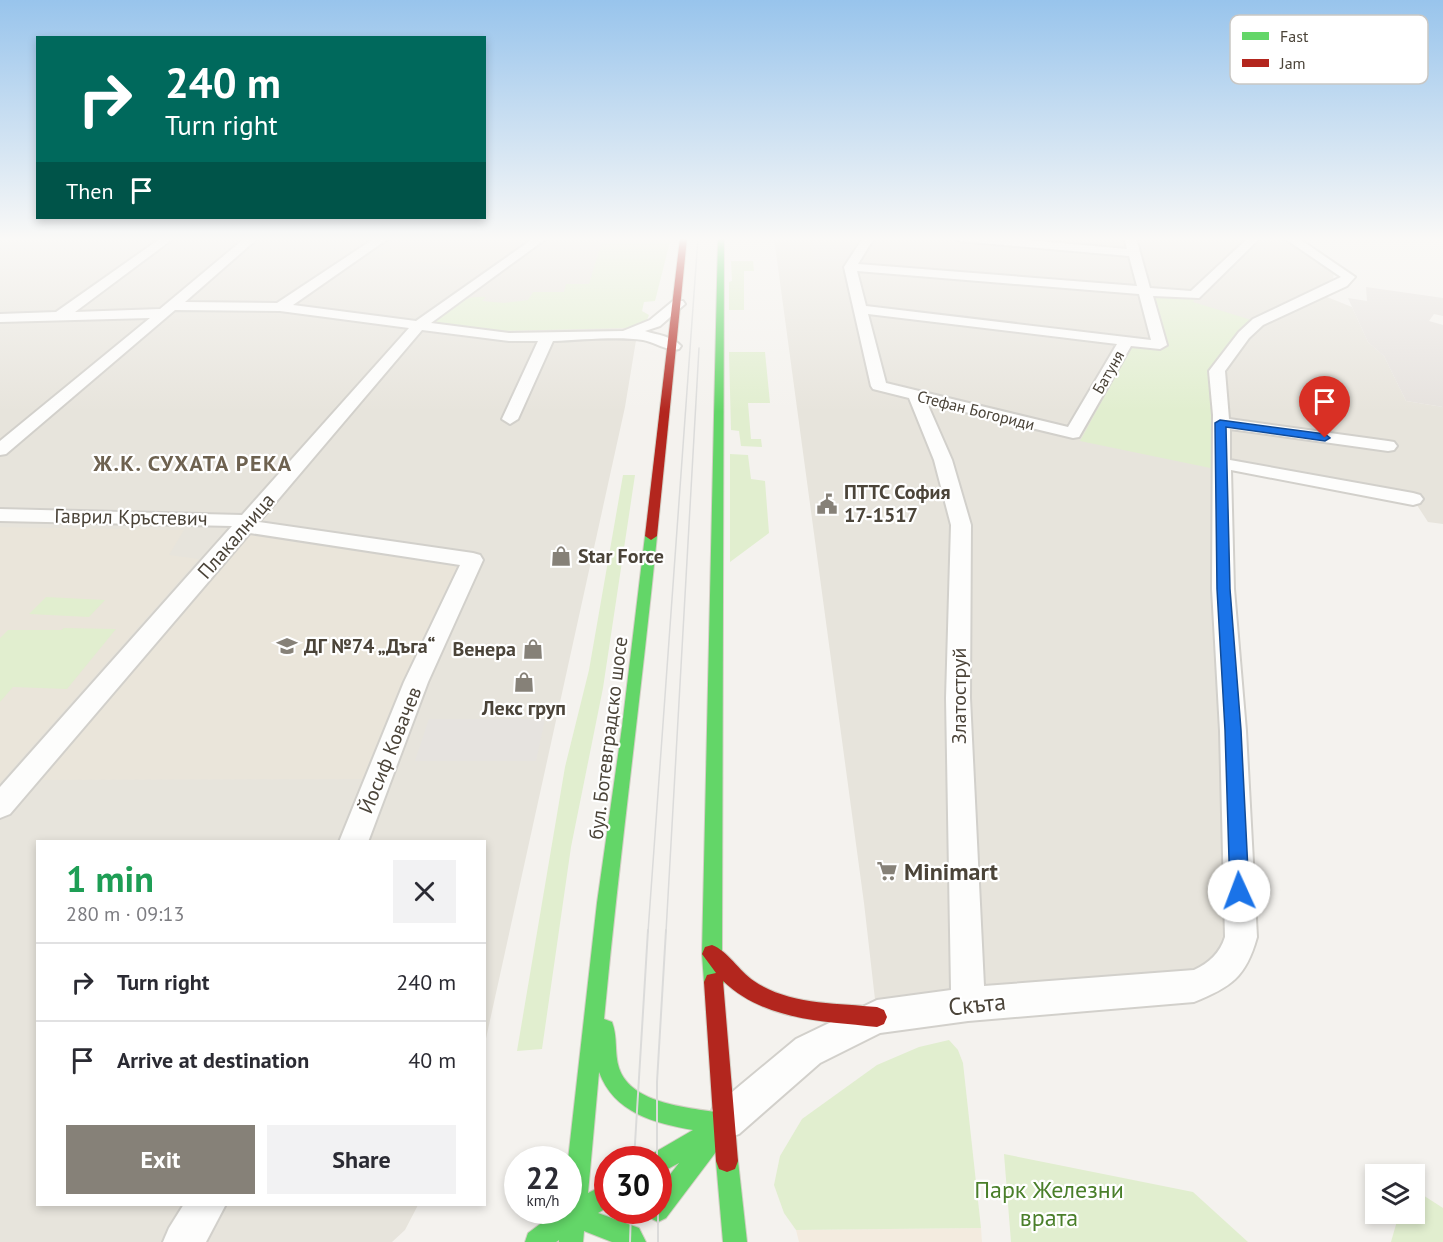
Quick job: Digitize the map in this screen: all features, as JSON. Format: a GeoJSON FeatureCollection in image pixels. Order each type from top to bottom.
{"type":"FeatureCollection","features":[{"type":"Feature","properties":{"kind":"main road","name":"бул. Ботевградско шосе"},"geometry":{"type":"LineString","coordinates":[[580,1146],[679,296]]}},
{"type":"Feature","properties":{"kind":"main road"},"geometry":{"type":"LineString","coordinates":[[720,296],[712,954],[723,1124],[735,1242]]}},
{"type":"Feature","properties":{"kind":"main road"},"geometry":{"type":"LineString","coordinates":[[712,954],[728,974],[755,994],[792,1005],[877,1017]]}},
{"type":"Feature","properties":{"kind":"main road"},"geometry":{"type":"LineString","coordinates":[[598,980],[611,1077],[627,1098],[643,1107],[723,1124]]}},
{"type":"Feature","properties":{"kind":"main road"},"geometry":{"type":"LineString","coordinates":[[672,1155],[723,1124]]}},
{"type":"Feature","properties":{"kind":"main road"},"geometry":{"type":"LineString","coordinates":[[672,1192],[723,1124]]}},
{"type":"Feature","properties":{"kind":"main road"},"geometry":{"type":"LineString","coordinates":[[582,1219],[632,1238]]}},
{"type":"Feature","properties":{"kind":"main road"},"geometry":{"type":"LineString","coordinates":[[537,1242],[560,1224]]}},
{"type":"Feature","properties":{"kind":"main road","name":"бул. Ботевградско шосе"},"geometry":{"type":"LineString","coordinates":[[571,1242],[572,1224]]}},
{"type":"Feature","properties":{"kind":"street"},"geometry":{"type":"LineString","coordinates":[[60,316],[88,296]]}},
{"type":"Feature","properties":{"kind":"street"},"geometry":{"type":"LineString","coordinates":[[0,450],[185,296]]}},
{"type":"Feature","properties":{"kind":"street"},"geometry":{"type":"LineString","coordinates":[[280,307],[297,296]]}},
{"type":"Feature","properties":{"kind":"street","name":"Плакалница"},"geometry":{"type":"LineString","coordinates":[[0,806],[420,324],[460,296]]}},
{"type":"Feature","properties":{"kind":"street"},"geometry":{"type":"LineString","coordinates":[[858,296],[861,309],[1125,343]]}},
{"type":"Feature","properties":{"kind":"street","name":"Батуня"},"geometry":{"type":"LineString","coordinates":[[1073,433],[1125,343],[1160,345],[1145,296]]}},
{"type":"Feature","properties":{"kind":"street"},"geometry":{"type":"LineString","coordinates":[[1315,296],[1258,322],[1244,335],[1217,371],[1220,463],[1413,499]]}},
{"type":"Feature","properties":{"kind":"street"},"geometry":{"type":"LineString","coordinates":[[622,334],[656,323],[678,304]]}},
{"type":"Feature","properties":{"kind":"street"},"geometry":{"type":"LineString","coordinates":[[0,318],[280,307],[508,337],[622,334],[655,337],[674,346]]}},
{"type":"Feature","properties":{"kind":"street","name":"Стефан Богориди"},"geometry":{"type":"LineString","coordinates":[[861,309],[879,386],[1073,433]]}},
{"type":"Feature","properties":{"kind":"street"},"geometry":{"type":"LineString","coordinates":[[510,419],[547,337]]}},
{"type":"Feature","properties":{"kind":"street","name":"Златоструй"},"geometry":{"type":"LineString","coordinates":[[916,395],[944,460],[961,525],[957,698],[968,1004]]}},
{"type":"Feature","properties":{"kind":"street"},"geometry":{"type":"LineString","coordinates":[[1220,423],[1388,446]]}},
{"type":"Feature","properties":{"kind":"street","name":"Скъта"},"geometry":{"type":"LineString","coordinates":[[723,1124],[808,1051],[877,1017],[968,1004],[1194,986],[1210,980],[1226,969],[1237,955],[1241,937],[1233,730],[1223,589],[1220,463]]}},
{"type":"Feature","properties":{"kind":"street","name":"Гаврил Кръстевич"},"geometry":{"type":"LineString","coordinates":[[0,515],[236,519],[244,526],[473,560]]}},
{"type":"Feature","properties":{"kind":"street","name":"Йосиф Ковачев"},"geometry":{"type":"LineString","coordinates":[[355,840],[416,682],[473,560]]}},
{"type":"Feature","properties":{"kind":"street"},"geometry":{"type":"LineString","coordinates":[[183,1242],[206,1206]]}},
{"type":"Feature","properties":{"kind":"shaded area"},"geometry":{"type":"Polygon","coordinates":[[[0,296],[643,296],[625,407],[486,1038],[486,840],[36,840],[36,1206],[417,1206],[405,1230],[392,1242],[0,1242],[0,296]]]}},
{"type":"Feature","properties":{"kind":"shaded area"},"geometry":{"type":"Polygon","coordinates":[[[782,296],[1324,296],[1352,307],[1368,342],[1384,356],[1406,401],[1443,407],[1443,524],[1428,522],[1413,499],[1221,463],[1226,969],[877,1017],[864,903],[782,296]]]}},
{"type":"Feature","properties":{"kind":"shaded area"},"geometry":{"type":"Polygon","coordinates":[[[1367,296],[1443,298],[1443,316],[1434,314],[1429,321],[1443,325],[1443,407],[1406,401],[1384,356],[1368,342],[1348,298],[1367,301],[1367,296]]]}},
{"type":"Feature","properties":{"kind":"shaded area","name":"ДГ №74 „Дъга“"},"geometry":{"type":"Polygon","coordinates":[[[244,526],[473,560],[377,779],[23,780],[244,526]]]}},
{"type":"Feature","properties":{"kind":"shaded area"},"geometry":{"type":"Polygon","coordinates":[[[0,527],[184,530],[169,555],[199,559],[0,783],[0,527]]]}},
{"type":"Feature","properties":{"kind":"shaded area"},"geometry":{"type":"Polygon","coordinates":[[[429,719],[545,719],[536,761],[415,761],[429,719]]]}},
{"type":"Feature","properties":{"kind":"shaded area"},"geometry":{"type":"Polygon","coordinates":[[[981,1228],[982,1242],[799,1242],[796,1230],[981,1228]]]}},
{"type":"Feature","properties":{"kind":"green space"},"geometry":{"type":"Polygon","coordinates":[[[531,296],[656,296],[655,301],[644,302],[642,311],[649,315],[647,320],[627,328],[497,331],[432,322],[463,300],[470,298],[486,297],[482,301],[504,303],[528,300],[531,296]]]}},
{"type":"Feature","properties":{"kind":"green space"},"geometry":{"type":"Polygon","coordinates":[[[729,296],[744,296],[744,310],[729,310],[729,296]]]}},
{"type":"Feature","properties":{"kind":"green space"},"geometry":{"type":"Polygon","coordinates":[[[1149,296],[1196,297],[1193,302],[1258,322],[1217,371],[1220,470],[1080,441],[1132,346],[1163,348],[1149,296]]]}},
{"type":"Feature","properties":{"kind":"green space"},"geometry":{"type":"Polygon","coordinates":[[[729,352],[765,352],[770,403],[748,403],[751,439],[761,439],[762,447],[741,446],[739,431],[731,430],[729,352]]]}},
{"type":"Feature","properties":{"kind":"green space"},"geometry":{"type":"Polygon","coordinates":[[[730,454],[748,455],[751,479],[765,481],[769,533],[730,562],[730,454]]]}},
{"type":"Feature","properties":{"kind":"green space"},"geometry":{"type":"Polygon","coordinates":[[[623,475],[635,475],[603,688],[571,847],[542,1049],[517,1051],[565,767],[589,670],[623,475]]]}},
{"type":"Feature","properties":{"kind":"green space"},"geometry":{"type":"Polygon","coordinates":[[[46,597],[105,600],[89,617],[29,614],[46,597]]]}},
{"type":"Feature","properties":{"kind":"green space"},"geometry":{"type":"Polygon","coordinates":[[[64,628],[116,629],[67,689],[13,687],[0,702],[0,638],[8,630],[61,630],[64,628]]]}},
{"type":"Feature","properties":{"kind":"green space"},"geometry":{"type":"Polygon","coordinates":[[[949,1040],[958,1050],[963,1063],[981,1228],[796,1230],[784,1213],[774,1185],[780,1156],[802,1119],[877,1065],[919,1047],[949,1040]]]}},
{"type":"Feature","properties":{"kind":"green space","name":"Парк Железни врата"},"geometry":{"type":"Polygon","coordinates":[[[1004,1154],[1193,1192],[1248,1242],[1011,1242],[1004,1154]]]}},
{"type":"Feature","properties":{"kind":"green space"},"geometry":{"type":"Polygon","coordinates":[[[1425,1196],[1443,1208],[1443,1242],[1391,1242],[1396,1224],[1425,1224],[1425,1196]]]}},
{"type":"Feature","properties":{"kind":"tram line"},"geometry":{"type":"LineString","coordinates":[[648,932],[694,296]]}},
{"type":"Feature","properties":{"kind":"tram line"},"geometry":{"type":"LineString","coordinates":[[666,932],[699,348]]}},
{"type":"Feature","properties":{"kind":"tram line"},"geometry":{"type":"LineString","coordinates":[[635,1146],[648,930]]}},
{"type":"Feature","properties":{"kind":"tram line"},"geometry":{"type":"LineString","coordinates":[[657,1146],[657,1082],[666,930]]}},
{"type":"Feature","properties":{"kind":"tram line"},"geometry":{"type":"LineString","coordinates":[[630,1242],[631,1224]]}},
{"type":"Feature","properties":{"kind":"tram line"},"geometry":{"type":"LineString","coordinates":[[658,1224],[658,1242]]}},
{"type":"Feature","properties":{"kind":"traffic: fast"},"geometry":{"type":"LineString","coordinates":[[714,982],[712,954],[720,296]]}},
{"type":"Feature","properties":{"kind":"traffic: fast"},"geometry":{"type":"LineString","coordinates":[[571,1242],[606,903],[630,727],[651,536]]}},
{"type":"Feature","properties":{"kind":"traffic: fast"},"geometry":{"type":"LineString","coordinates":[[605,1029],[609,1071],[619,1089],[631,1099],[660,1112],[723,1124]]}},
{"type":"Feature","properties":{"kind":"traffic: fast"},"geometry":{"type":"LineString","coordinates":[[672,1191],[723,1124]]}},
{"type":"Feature","properties":{"kind":"traffic: fast"},"geometry":{"type":"LineString","coordinates":[[672,1155],[709,1133]]}},
{"type":"Feature","properties":{"kind":"traffic: fast"},"geometry":{"type":"LineString","coordinates":[[727,1161],[735,1242]]}},
{"type":"Feature","properties":{"kind":"traffic: fast"},"geometry":{"type":"LineString","coordinates":[[537,1242],[572,1215],[594,1202]]}},
{"type":"Feature","properties":{"kind":"traffic: fast"},"geometry":{"type":"LineString","coordinates":[[582,1219],[630,1237],[634,1242]]}},
{"type":"Feature","properties":{"kind":"traffic: jam"},"geometry":{"type":"LineString","coordinates":[[651,536],[678,296]]}},
{"type":"Feature","properties":{"kind":"traffic: jam"},"geometry":{"type":"LineString","coordinates":[[712,954],[742,984],[767,999],[814,1011],[877,1017]]}},
{"type":"Feature","properties":{"kind":"traffic: jam"},"geometry":{"type":"LineString","coordinates":[[714,982],[727,1161]]}},
{"type":"Feature","properties":{"kind":"place","name":"ПТТС София 17-1517"},"geometry":{"type":"Point","coordinates":[827,504]}},
{"type":"Feature","properties":{"kind":"place","name":"Star Force"},"geometry":{"type":"Point","coordinates":[561,556]}},
{"type":"Feature","properties":{"kind":"place","name":"ДГ №74 „Дъга“"},"geometry":{"type":"Point","coordinates":[287,646]}},
{"type":"Feature","properties":{"kind":"place","name":"Венера"},"geometry":{"type":"Point","coordinates":[533,649]}},
{"type":"Feature","properties":{"kind":"place","name":"Лекс груп"},"geometry":{"type":"Point","coordinates":[524,682]}},
{"type":"Feature","properties":{"kind":"place","name":"Minimart"},"geometry":{"type":"Point","coordinates":[887,871]}},
{"type":"Feature","properties":{"kind":"district","name":"Ж.К. СУХАТА РЕКА"},"geometry":{"type":"Point","coordinates":[193,463]}},
{"type":"Feature","properties":{"kind":"route"},"geometry":{"type":"LineString","coordinates":[[1239,891],[1233,730],[1223,589],[1220,423],[1325,438]]}}]}
